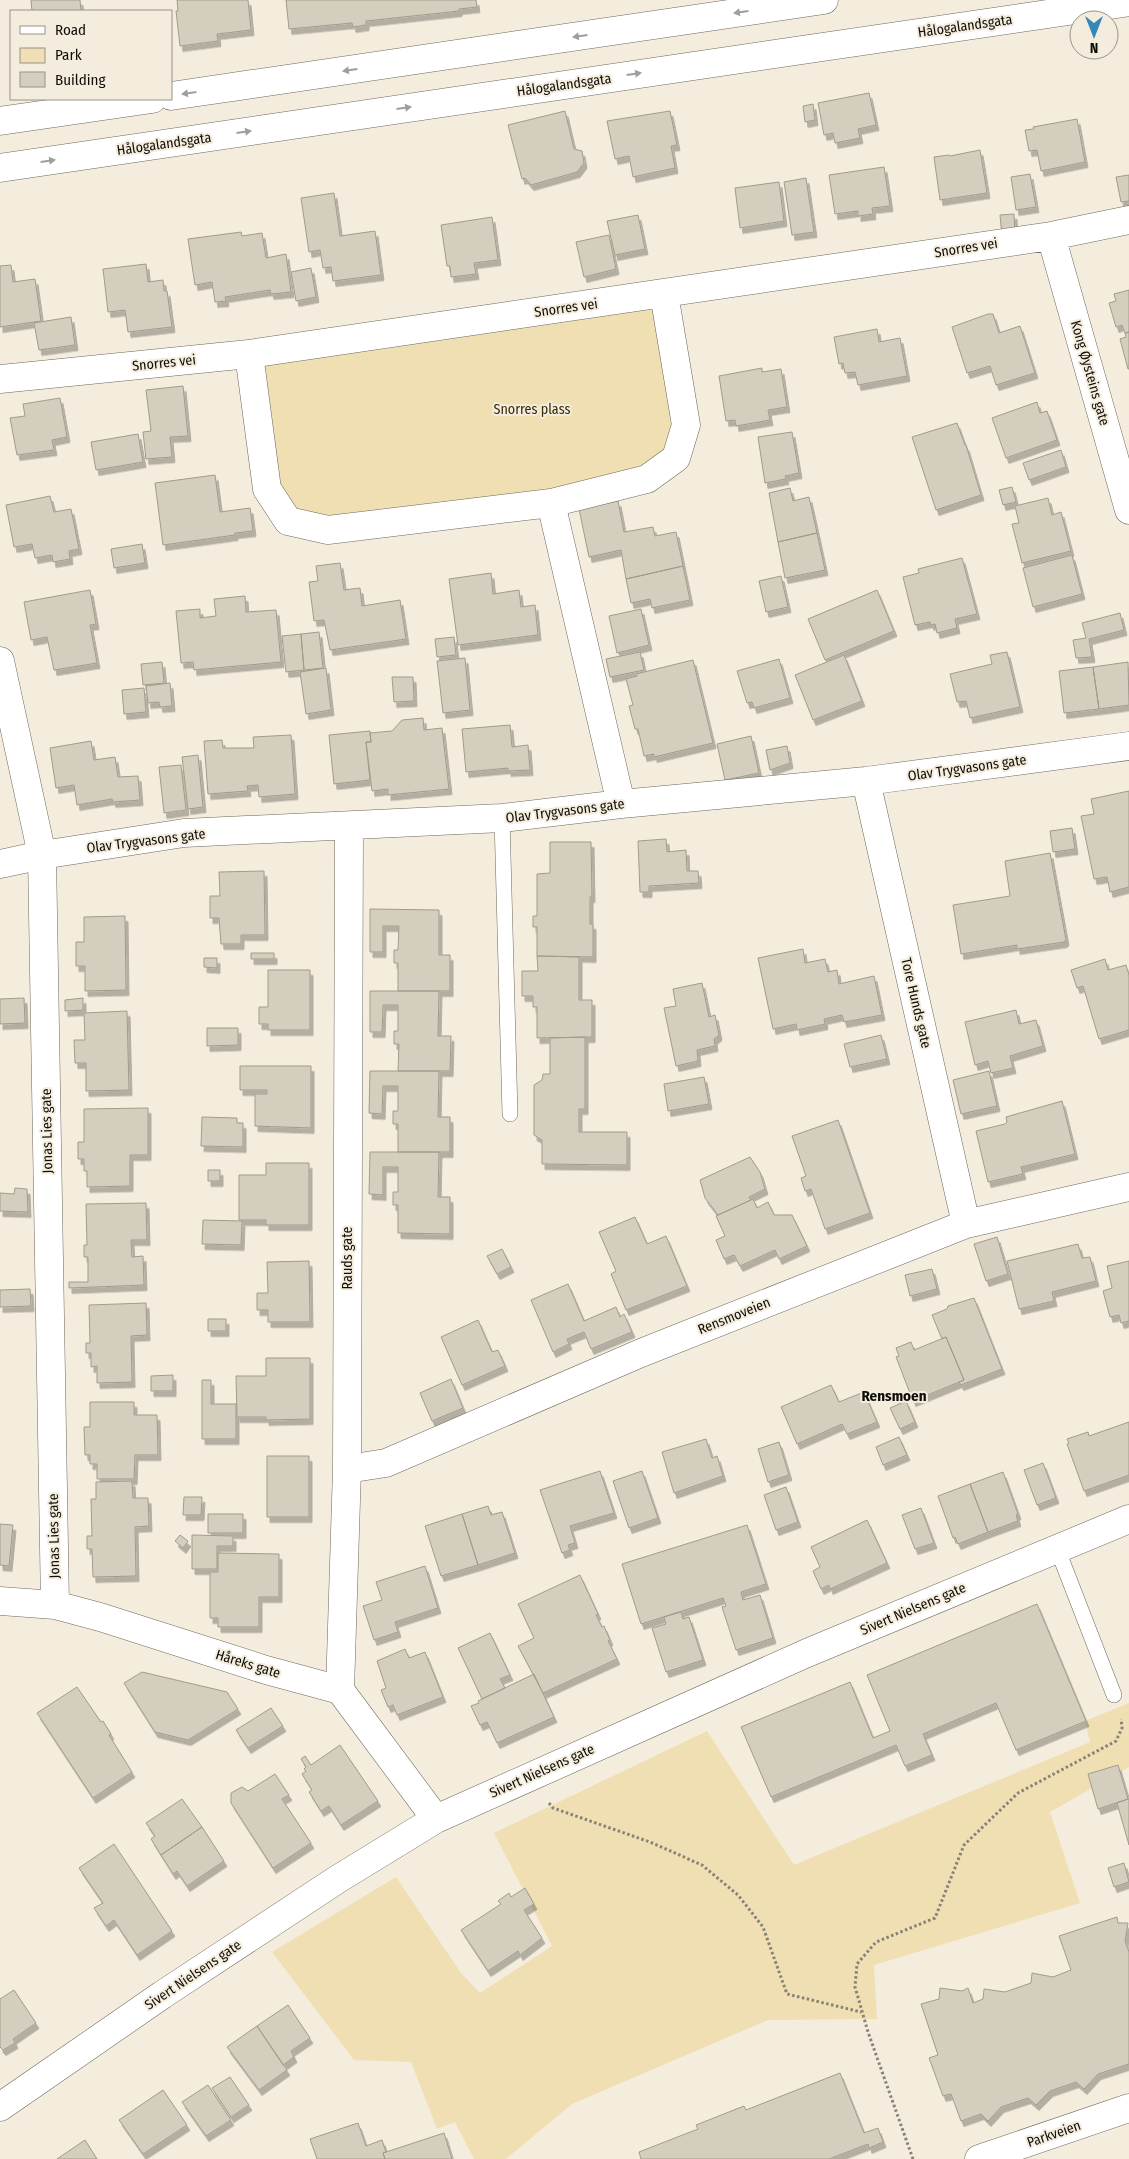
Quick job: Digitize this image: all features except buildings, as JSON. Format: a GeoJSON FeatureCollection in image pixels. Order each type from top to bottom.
{"type":"FeatureCollection","features":[{"type":"Feature","properties":{"kind":"street"},"geometry":{"type":"LineString","coordinates":[[172,96],[824,0]]}},
{"type":"Feature","properties":{"kind":"street","name":"Hålogalandsgata"},"geometry":{"type":"LineString","coordinates":[[0,168],[1129,2]]}},
{"type":"Feature","properties":{"kind":"street"},"geometry":{"type":"LineString","coordinates":[[0,121],[145,100]]}},
{"type":"Feature","properties":{"kind":"street","name":"Snorres vei"},"geometry":{"type":"LineString","coordinates":[[0,379],[249,354],[1051,236],[1129,220]]}},
{"type":"Feature","properties":{"kind":"street","name":"Kong Øysteins gate"},"geometry":{"type":"LineString","coordinates":[[1051,236],[1129,510]]}},
{"type":"Feature","properties":{"kind":"street"},"geometry":{"type":"LineString","coordinates":[[249,354],[267,489],[288,522],[328,530],[551,503],[647,479],[676,458],[686,425],[664,294]]}},
{"type":"Feature","properties":{"kind":"street"},"geometry":{"type":"LineString","coordinates":[[551,503],[621,804]]}},
{"type":"Feature","properties":{"kind":"street","name":"Jonas Lies gate"},"geometry":{"type":"LineString","coordinates":[[0,662],[42,855],[55,1605]]}},
{"type":"Feature","properties":{"kind":"street","name":"Olav Trygvasons gate"},"geometry":{"type":"LineString","coordinates":[[0,864],[42,855],[184,833],[502,818],[621,804],[866,781],[1129,746]]}},
{"type":"Feature","properties":{"kind":"street","name":"Tore Hunds gate"},"geometry":{"type":"LineString","coordinates":[[866,781],[966,1224]]}},
{"type":"Feature","properties":{"kind":"street","name":"Rauds gate"},"geometry":{"type":"LineString","coordinates":[[340,1690],[347,1469],[349,826]]}},
{"type":"Feature","properties":{"kind":"street","name":"Rensmoveien"},"geometry":{"type":"LineString","coordinates":[[347,1469],[386,1463],[641,1353],[966,1224],[1129,1187]]}},
{"type":"Feature","properties":{"kind":"street","name":"Sivert Nielsens gate"},"geometry":{"type":"LineString","coordinates":[[0,2108],[162,1995],[338,1879],[436,1819],[807,1653],[1057,1548],[1129,1520]]}},
{"type":"Feature","properties":{"kind":"street","name":"Håreks gate"},"geometry":{"type":"LineString","coordinates":[[0,1601],[55,1605],[100,1617],[266,1670],[340,1690]]}},
{"type":"Feature","properties":{"kind":"street"},"geometry":{"type":"LineString","coordinates":[[340,1690],[436,1819]]}},
{"type":"Feature","properties":{"kind":"street","name":"Parkveien"},"geometry":{"type":"LineString","coordinates":[[979,2159],[1129,2108]]}},
{"type":"Feature","properties":{"kind":"lane"},"geometry":{"type":"LineString","coordinates":[[502,818],[510,1114]]}},
{"type":"Feature","properties":{"kind":"lane"},"geometry":{"type":"LineString","coordinates":[[1057,1548],[1114,1695]]}},
{"type":"Feature","properties":{"kind":"path"},"geometry":{"type":"LineString","coordinates":[[913,2159],[854,1987],[857,1964],[876,1942],[935,1918],[964,1845],[1018,1794],[1116,1741],[1122,1728],[1121,1714],[1114,1695]]}},
{"type":"Feature","properties":{"kind":"path"},"geometry":{"type":"LineString","coordinates":[[548,1802],[554,1808],[650,1842],[702,1865],[738,1895],[763,1927],[787,1994],[862,2012]]}},
{"type":"Feature","properties":{"kind":"green space","name":"Snorres plass"},"geometry":{"type":"Polygon","coordinates":[[[664,294],[686,425],[647,479],[288,521],[249,354],[664,294]]]}},
{"type":"Feature","properties":{"kind":"green space"},"geometry":{"type":"Polygon","coordinates":[[[1129,1703],[1129,1767],[1050,1812],[1080,1903],[874,1965],[877,2019],[768,2020],[572,2104],[506,2159],[474,2159],[455,2122],[437,2129],[411,2062],[354,2060],[272,1952],[396,1877],[461,1973],[480,1993],[552,1946],[494,1833],[707,1731],[794,1865],[1090,1742],[1085,1721],[1129,1703]]]}},
{"type":"Feature","properties":{"kind":"district","name":"Rensmoen"},"geometry":{"type":"Point","coordinates":[894,1396]}}]}
